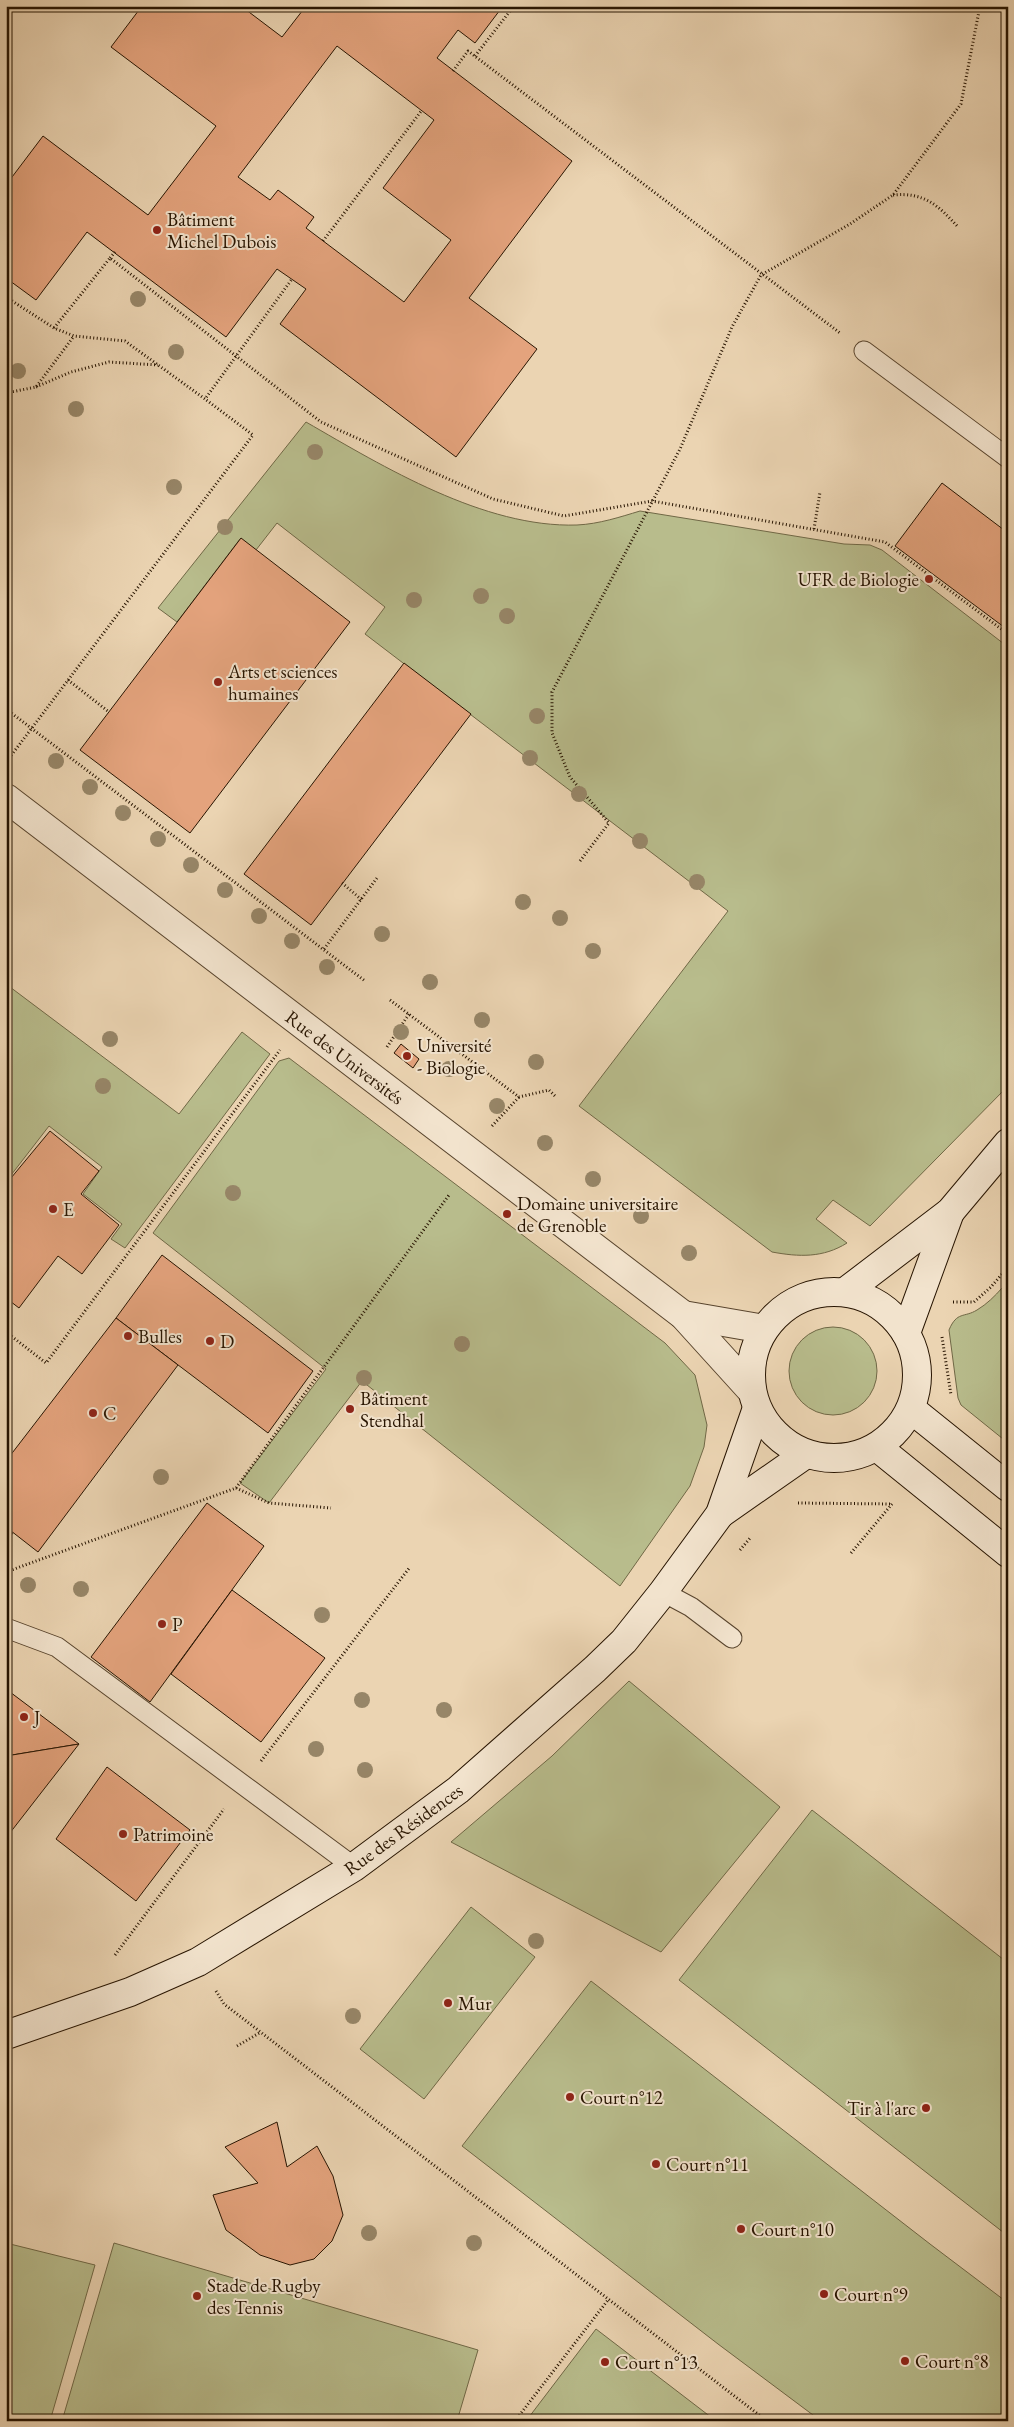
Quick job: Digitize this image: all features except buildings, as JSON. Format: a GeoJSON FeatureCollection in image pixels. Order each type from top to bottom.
{"type":"FeatureCollection","features":[{"type":"Feature","properties":{"kind":"street","name":"Rue des Universités"},"geometry":{"type":"LineString","coordinates":[[6,798],[683,1315],[754,1399]]}},
{"type":"Feature","properties":{"kind":"street"},"geometry":{"type":"LineString","coordinates":[[845,1292],[950,1212],[1008,1143]]}},
{"type":"Feature","properties":{"kind":"street"},"geometry":{"type":"LineString","coordinates":[[906,1332],[950,1212]]}},
{"type":"Feature","properties":{"kind":"street"},"geometry":{"type":"LineString","coordinates":[[845,1292],[869,1299],[890,1313],[906,1332],[916,1357],[918,1383],[911,1409],[897,1430],[877,1447],[858,1455],[832,1459],[806,1454],[786,1443],[769,1427],[754,1399],[750,1369],[754,1348],[764,1329],[777,1313],[794,1301],[819,1293],[845,1292]]}},
{"type":"Feature","properties":{"kind":"street","name":"Rue des Universités"},"geometry":{"type":"LineString","coordinates":[[683,1315],[764,1329]]}},
{"type":"Feature","properties":{"kind":"street","name":"Rue des Résidences"},"geometry":{"type":"LineString","coordinates":[[720,1514],[754,1399]]}},
{"type":"Feature","properties":{"kind":"street"},"geometry":{"type":"LineString","coordinates":[[911,1409],[1008,1487]]}},
{"type":"Feature","properties":{"kind":"street"},"geometry":{"type":"LineString","coordinates":[[877,1447],[1008,1553]]}},
{"type":"Feature","properties":{"kind":"street","name":"Rue des Résidences"},"geometry":{"type":"LineString","coordinates":[[6,2035],[130,1992],[198,1962],[354,1867],[458,1790],[551,1709],[624,1641],[663,1592],[720,1514],[806,1454]]}},
{"type":"Feature","properties":{"kind":"lane"},"geometry":{"type":"LineString","coordinates":[[864,351],[1008,458]]}},
{"type":"Feature","properties":{"kind":"lane"},"geometry":{"type":"LineString","coordinates":[[663,1592],[691,1607],[732,1638]]}},
{"type":"Feature","properties":{"kind":"lane"},"geometry":{"type":"LineString","coordinates":[[6,1628],[57,1647],[354,1867]]}},
{"type":"Feature","properties":{"kind":"path"},"geometry":{"type":"LineString","coordinates":[[475,56],[514,6]]}},
{"type":"Feature","properties":{"kind":"path"},"geometry":{"type":"LineString","coordinates":[[580,860],[609,823],[570,777],[552,733],[552,692],[680,449],[732,327],[761,274],[850,224],[892,195],[962,104],[980,6]]}},
{"type":"Feature","properties":{"kind":"path"},"geometry":{"type":"LineString","coordinates":[[453,71],[468,51],[864,351]]}},
{"type":"Feature","properties":{"kind":"path"},"geometry":{"type":"LineString","coordinates":[[323,241],[422,110]]}},
{"type":"Feature","properties":{"kind":"path"},"geometry":{"type":"LineString","coordinates":[[892,195],[909,194],[928,200],[945,212],[958,226]]}},
{"type":"Feature","properties":{"kind":"path"},"geometry":{"type":"LineString","coordinates":[[54,328],[115,252]]}},
{"type":"Feature","properties":{"kind":"path"},"geometry":{"type":"LineString","coordinates":[[110,258],[321,422],[492,499],[564,516],[652,501],[885,542],[1008,634]]}},
{"type":"Feature","properties":{"kind":"path"},"geometry":{"type":"LineString","coordinates":[[205,399],[292,279]]}},
{"type":"Feature","properties":{"kind":"path"},"geometry":{"type":"LineString","coordinates":[[6,297],[54,328],[74,336],[125,341],[253,435],[8,761]]}},
{"type":"Feature","properties":{"kind":"path"},"geometry":{"type":"LineString","coordinates":[[36,387],[74,336]]}},
{"type":"Feature","properties":{"kind":"path"},"geometry":{"type":"LineString","coordinates":[[6,393],[36,387],[71,372],[109,362],[159,366]]}},
{"type":"Feature","properties":{"kind":"path"},"geometry":{"type":"LineString","coordinates":[[814,529],[820,492]]}},
{"type":"Feature","properties":{"kind":"path"},"geometry":{"type":"LineString","coordinates":[[68,680],[109,712]]}},
{"type":"Feature","properties":{"kind":"path"},"geometry":{"type":"LineString","coordinates":[[6,709],[366,982]]}},
{"type":"Feature","properties":{"kind":"path"},"geometry":{"type":"LineString","coordinates":[[324,950],[377,878]]}},
{"type":"Feature","properties":{"kind":"path"},"geometry":{"type":"LineString","coordinates":[[342,883],[362,900]]}},
{"type":"Feature","properties":{"kind":"path"},"geometry":{"type":"LineString","coordinates":[[390,1000],[519,1097]]}},
{"type":"Feature","properties":{"kind":"path"},"geometry":{"type":"LineString","coordinates":[[384,1051],[409,1014]]}},
{"type":"Feature","properties":{"kind":"path"},"geometry":{"type":"LineString","coordinates":[[6,1332],[46,1363],[284,1045]]}},
{"type":"Feature","properties":{"kind":"path"},"geometry":{"type":"LineString","coordinates":[[486,1132],[519,1097],[549,1090],[555,1096]]}},
{"type":"Feature","properties":{"kind":"path"},"geometry":{"type":"LineString","coordinates":[[6,1572],[236,1488],[449,1195]]}},
{"type":"Feature","properties":{"kind":"path"},"geometry":{"type":"LineString","coordinates":[[945,1302],[974,1302],[991,1287],[1008,1267]]}},
{"type":"Feature","properties":{"kind":"path"},"geometry":{"type":"LineString","coordinates":[[942,1335],[951,1396],[955,1403]]}},
{"type":"Feature","properties":{"kind":"path"},"geometry":{"type":"LineString","coordinates":[[236,1488],[269,1503],[331,1508]]}},
{"type":"Feature","properties":{"kind":"path"},"geometry":{"type":"LineString","coordinates":[[790,1502],[893,1504],[851,1553]]}},
{"type":"Feature","properties":{"kind":"path"},"geometry":{"type":"LineString","coordinates":[[214,1987],[224,2004],[767,2421]]}},
{"type":"Feature","properties":{"kind":"path"},"geometry":{"type":"LineString","coordinates":[[237,2046],[261,2032]]}},
{"type":"Feature","properties":{"kind":"path"},"geometry":{"type":"LineString","coordinates":[[515,2421],[608,2300]]}},
{"type":"Feature","properties":{"kind":"green space"},"geometry":{"type":"Polygon","coordinates":[[[306,422],[368,458],[436,492],[471,506],[506,516],[542,523],[577,525],[601,522],[640,511],[844,544],[870,545],[882,550],[1008,647],[1008,1086],[870,1226],[833,1200],[816,1219],[847,1243],[820,1254],[792,1255],[772,1252],[579,1106],[728,911],[365,634],[385,607],[277,523],[256,550],[240,539],[177,622],[158,608],[306,422]]]}},
{"type":"Feature","properties":{"kind":"green space"},"geometry":{"type":"Polygon","coordinates":[[[6,984],[179,1114],[242,1032],[270,1054],[125,1248],[111,1239],[122,1224],[83,1194],[102,1167],[49,1126],[8,1179],[6,1178],[6,984]]]}},
{"type":"Feature","properties":{"kind":"green space"},"geometry":{"type":"Polygon","coordinates":[[[289,1058],[665,1343],[695,1375],[707,1425],[704,1447],[690,1486],[620,1586],[362,1381],[269,1503],[240,1483],[326,1369],[153,1233],[279,1061],[289,1058]]]}},
{"type":"Feature","properties":{"kind":"green space"},"geometry":{"type":"Polygon","coordinates":[[[1002,1288],[1008,1293],[1008,1443],[961,1405],[958,1398],[949,1330],[958,1317],[981,1308],[1002,1288]]]}},
{"type":"Feature","properties":{"kind":"green space"},"geometry":{"type":"Polygon","coordinates":[[[833,1327],[850,1330],[858,1334],[870,1346],[874,1354],[877,1371],[874,1388],[870,1396],[858,1408],[850,1412],[833,1415],[816,1412],[808,1408],[796,1396],[792,1388],[789,1371],[792,1354],[796,1346],[808,1334],[816,1330],[833,1327]]]}},
{"type":"Feature","properties":{"kind":"green space"},"geometry":{"type":"Polygon","coordinates":[[[629,1681],[780,1807],[661,1952],[451,1842],[552,1756],[629,1681]]]}},
{"type":"Feature","properties":{"kind":"green space","name":"Tir à l'arc"},"geometry":{"type":"Polygon","coordinates":[[[812,1810],[1008,1963],[1008,2236],[679,1980],[812,1810]]]}},
{"type":"Feature","properties":{"kind":"green space","name":"Mur"},"geometry":{"type":"Polygon","coordinates":[[[471,1907],[535,1957],[424,2099],[360,2049],[471,1907]]]}},
{"type":"Feature","properties":{"kind":"green space"},"geometry":{"type":"Polygon","coordinates":[[[591,1981],[1008,2303],[1008,2421],[821,2421],[718,2344],[462,2146],[591,1981]]]}},
{"type":"Feature","properties":{"kind":"green space"},"geometry":{"type":"Polygon","coordinates":[[[6,2243],[95,2265],[50,2421],[6,2421],[6,2243]]]}},
{"type":"Feature","properties":{"kind":"green space","name":"Stade de Rugby des Tennis"},"geometry":{"type":"Polygon","coordinates":[[[114,2243],[478,2350],[457,2421],[62,2421],[114,2243]]]}},
{"type":"Feature","properties":{"kind":"green space","name":"Court n°13"},"geometry":{"type":"Polygon","coordinates":[[[596,2329],[716,2421],[526,2421],[596,2329]]]}},
{"type":"Feature","properties":{"kind":"place","name":"Bâtiment Michel Dubois"},"geometry":{"type":"Point","coordinates":[157,230]}},
{"type":"Feature","properties":{"kind":"place","name":"UFR de Biologie"},"geometry":{"type":"Point","coordinates":[929,579]}},
{"type":"Feature","properties":{"kind":"place","name":"Arts et sciences humaines"},"geometry":{"type":"Point","coordinates":[218,682]}},
{"type":"Feature","properties":{"kind":"place","name":"Université - Biologie"},"geometry":{"type":"Point","coordinates":[407,1056]}},
{"type":"Feature","properties":{"kind":"place","name":"E"},"geometry":{"type":"Point","coordinates":[53,1209]}},
{"type":"Feature","properties":{"kind":"place","name":"Domaine universitaire de Grenoble"},"geometry":{"type":"Point","coordinates":[507,1214]}},
{"type":"Feature","properties":{"kind":"place","name":"Bulles"},"geometry":{"type":"Point","coordinates":[128,1336]}},
{"type":"Feature","properties":{"kind":"place","name":"D"},"geometry":{"type":"Point","coordinates":[210,1341]}},
{"type":"Feature","properties":{"kind":"place","name":"Bâtiment Stendhal"},"geometry":{"type":"Point","coordinates":[350,1409]}},
{"type":"Feature","properties":{"kind":"place","name":"C"},"geometry":{"type":"Point","coordinates":[93,1413]}},
{"type":"Feature","properties":{"kind":"place","name":"P"},"geometry":{"type":"Point","coordinates":[162,1624]}},
{"type":"Feature","properties":{"kind":"place","name":"J"},"geometry":{"type":"Point","coordinates":[24,1717]}},
{"type":"Feature","properties":{"kind":"place","name":"Patrimoine"},"geometry":{"type":"Point","coordinates":[123,1834]}},
{"type":"Feature","properties":{"kind":"place","name":"Mur"},"geometry":{"type":"Point","coordinates":[448,2003]}},
{"type":"Feature","properties":{"kind":"place","name":"Court n°12"},"geometry":{"type":"Point","coordinates":[570,2097]}},
{"type":"Feature","properties":{"kind":"place","name":"Tir à l'arc"},"geometry":{"type":"Point","coordinates":[926,2108]}},
{"type":"Feature","properties":{"kind":"place","name":"Court n°11"},"geometry":{"type":"Point","coordinates":[656,2164]}},
{"type":"Feature","properties":{"kind":"place","name":"Court n°10"},"geometry":{"type":"Point","coordinates":[741,2229]}},
{"type":"Feature","properties":{"kind":"place","name":"Court n°9"},"geometry":{"type":"Point","coordinates":[824,2294]}},
{"type":"Feature","properties":{"kind":"place","name":"Stade de Rugby des Tennis"},"geometry":{"type":"Point","coordinates":[197,2296]}},
{"type":"Feature","properties":{"kind":"place","name":"Court n°8"},"geometry":{"type":"Point","coordinates":[905,2361]}},
{"type":"Feature","properties":{"kind":"place","name":"Court n°13"},"geometry":{"type":"Point","coordinates":[605,2362]}}]}
